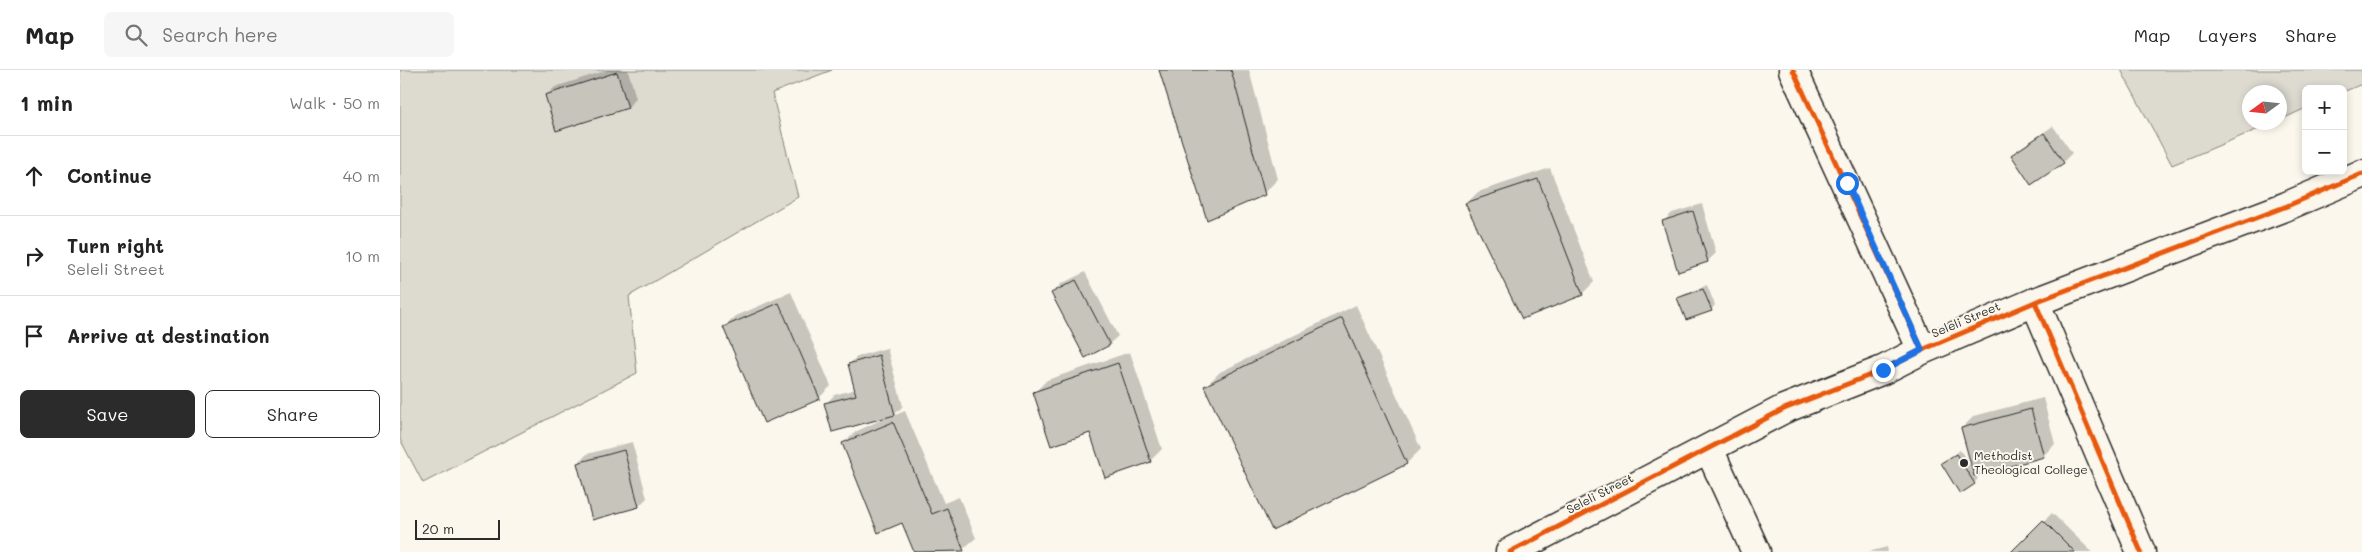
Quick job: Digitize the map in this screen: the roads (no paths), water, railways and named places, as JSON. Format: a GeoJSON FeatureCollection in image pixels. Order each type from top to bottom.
{"type":"FeatureCollection","features":[{"type":"Feature","properties":{"kind":"street"},"geometry":{"type":"LineString","coordinates":[[1793,70],[1922,350]]}},
{"type":"Feature","properties":{"kind":"street","name":"Seleli Street"},"geometry":{"type":"LineString","coordinates":[[1510,552],[1784,409],[1883,370],[1922,350],[2035,302],[2277,210],[2362,174]]}},
{"type":"Feature","properties":{"kind":"street"},"geometry":{"type":"LineString","coordinates":[[2035,302],[2141,552]]}},
{"type":"Feature","properties":{"kind":"street"},"geometry":{"type":"LineString","coordinates":[[1709,449],[1756,552]]}},
{"type":"Feature","properties":{"kind":"place","name":"Methodist Theological College"},"geometry":{"type":"Point","coordinates":[1964,463]}}]}
